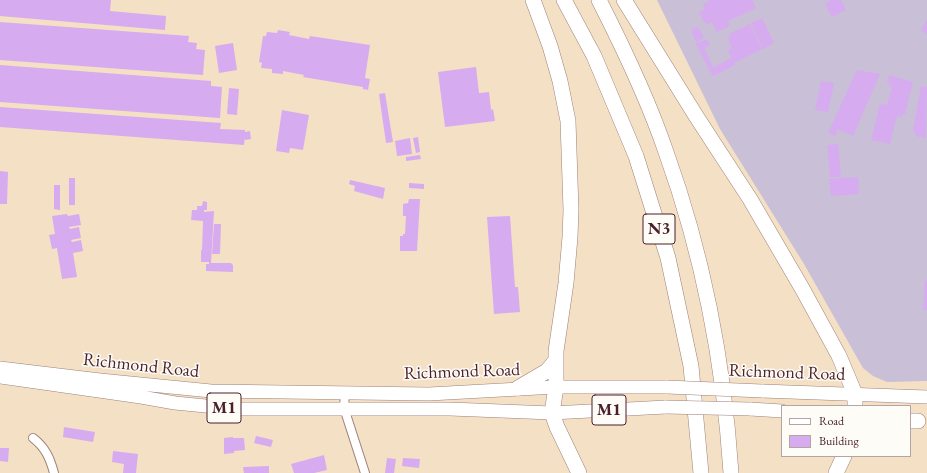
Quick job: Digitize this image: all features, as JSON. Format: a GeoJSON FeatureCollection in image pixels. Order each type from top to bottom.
{"type":"FeatureCollection","features":[{"type":"Feature","properties":{"kind":"highway"},"geometry":{"type":"LineString","coordinates":[[533,0],[550,46],[560,81],[568,121],[571,203],[570,237],[566,283],[556,360],[556,387],[552,413],[579,473]]}},
{"type":"Feature","properties":{"kind":"highway","name":"N3"},"geometry":{"type":"LineString","coordinates":[[564,0],[594,56],[636,156],[668,258],[691,366],[701,473]]}},
{"type":"Feature","properties":{"kind":"highway","name":"N3"},"geometry":{"type":"LineString","coordinates":[[599,0],[623,48],[649,107],[666,151],[697,250],[713,322],[720,367],[731,473]]}},
{"type":"Feature","properties":{"kind":"highway"},"geometry":{"type":"LineString","coordinates":[[624,0],[765,225],[803,290],[839,356],[855,400]]}},
{"type":"Feature","properties":{"kind":"highway"},"geometry":{"type":"LineString","coordinates":[[518,388],[547,371],[556,360]]}},
{"type":"Feature","properties":{"kind":"highway","name":"Richmond Road"},"geometry":{"type":"LineString","coordinates":[[0,368],[211,391],[429,394],[518,388],[667,387],[762,391],[855,400],[927,398]]}},
{"type":"Feature","properties":{"kind":"highway","name":"Richmond Road"},"geometry":{"type":"LineString","coordinates":[[0,377],[210,407],[236,409],[450,409],[552,413],[666,407],[781,411]]}},
{"type":"Feature","properties":{"kind":"highway"},"geometry":{"type":"LineString","coordinates":[[836,473],[844,457]]}},
{"type":"Feature","properties":{"kind":"street"},"geometry":{"type":"LineString","coordinates":[[344,392],[344,408],[365,473]]}},
{"type":"Feature","properties":{"kind":"street"},"geometry":{"type":"LineString","coordinates":[[34,438],[46,451],[54,473]]}},
{"type":"Feature","properties":{"kind":"shaded area"},"geometry":{"type":"Polygon","coordinates":[[[657,0],[927,0],[927,381],[887,382],[873,376],[863,368],[804,264],[720,129],[657,0]]]}},
{"type":"Feature","properties":{"kind":"building"},"geometry":{"type":"Polygon","coordinates":[[[0,0],[111,0],[110,11],[166,16],[165,30],[0,16],[0,0]]]}},
{"type":"Feature","properties":{"kind":"building"},"geometry":{"type":"Polygon","coordinates":[[[711,0],[752,0],[756,8],[728,21],[730,26],[717,32],[712,22],[706,25],[699,12],[705,9],[703,4],[711,0]]]}},
{"type":"Feature","properties":{"kind":"building"},"geometry":{"type":"Polygon","coordinates":[[[831,0],[841,0],[846,10],[832,17],[825,4],[831,0]]]}},
{"type":"Feature","properties":{"kind":"building"},"geometry":{"type":"Polygon","coordinates":[[[762,18],[774,43],[763,49],[751,23],[762,18]]]}},
{"type":"Feature","properties":{"kind":"building"},"geometry":{"type":"Polygon","coordinates":[[[927,20],[927,34],[921,30],[927,20]]]}},
{"type":"Feature","properties":{"kind":"building"},"geometry":{"type":"Polygon","coordinates":[[[0,22],[189,36],[188,42],[197,43],[196,49],[205,50],[203,75],[0,60],[0,22]]]}},
{"type":"Feature","properties":{"kind":"building"},"geometry":{"type":"Polygon","coordinates":[[[750,24],[762,49],[734,63],[735,65],[713,76],[709,70],[731,58],[728,50],[732,48],[728,39],[731,33],[750,24]]]}},
{"type":"Feature","properties":{"kind":"building"},"geometry":{"type":"Polygon","coordinates":[[[698,27],[704,38],[696,42],[691,30],[698,27]]]}},
{"type":"Feature","properties":{"kind":"building"},"geometry":{"type":"Polygon","coordinates":[[[278,30],[290,32],[289,35],[309,39],[310,36],[370,45],[365,78],[370,79],[368,90],[363,89],[363,87],[303,77],[304,75],[283,71],[283,74],[272,73],[272,69],[261,68],[262,63],[259,62],[263,36],[266,36],[267,32],[277,33],[278,30]]]}},
{"type":"Feature","properties":{"kind":"building"},"geometry":{"type":"Polygon","coordinates":[[[707,39],[710,45],[704,48],[713,67],[709,69],[696,44],[707,39]]]}},
{"type":"Feature","properties":{"kind":"building"},"geometry":{"type":"Polygon","coordinates":[[[233,43],[237,70],[219,73],[215,46],[233,43]]]}},
{"type":"Feature","properties":{"kind":"building"},"geometry":{"type":"Polygon","coordinates":[[[0,65],[211,81],[211,86],[222,87],[220,118],[0,102],[0,65]]]}},
{"type":"Feature","properties":{"kind":"building"},"geometry":{"type":"Polygon","coordinates":[[[476,67],[479,93],[489,92],[491,110],[493,109],[495,121],[445,127],[438,72],[476,67]]]}},
{"type":"Feature","properties":{"kind":"building"},"geometry":{"type":"Polygon","coordinates":[[[857,70],[880,74],[853,136],[838,129],[835,136],[828,133],[857,70]]]}},
{"type":"Feature","properties":{"kind":"building"},"geometry":{"type":"Polygon","coordinates":[[[889,75],[913,82],[905,114],[903,114],[902,117],[897,116],[890,144],[871,140],[880,104],[887,105],[892,87],[889,86],[889,83],[887,83],[889,75]]]}},
{"type":"Feature","properties":{"kind":"building"},"geometry":{"type":"Polygon","coordinates":[[[821,81],[834,83],[828,112],[815,110],[821,81]]]}},
{"type":"Feature","properties":{"kind":"building"},"geometry":{"type":"Polygon","coordinates":[[[921,86],[927,87],[926,138],[915,136],[916,132],[913,131],[921,86]]]}},
{"type":"Feature","properties":{"kind":"building"},"geometry":{"type":"Polygon","coordinates":[[[229,88],[239,89],[237,115],[227,114],[229,88]]]}},
{"type":"Feature","properties":{"kind":"building"},"geometry":{"type":"Polygon","coordinates":[[[385,93],[393,142],[386,143],[379,94],[385,93]]]}},
{"type":"Feature","properties":{"kind":"building"},"geometry":{"type":"Polygon","coordinates":[[[0,107],[221,123],[220,129],[245,130],[245,132],[250,131],[251,139],[245,140],[245,137],[244,145],[0,127],[0,107]]]}},
{"type":"Feature","properties":{"kind":"building"},"geometry":{"type":"Polygon","coordinates":[[[282,110],[309,115],[303,150],[290,148],[289,153],[276,151],[282,110]]]}},
{"type":"Feature","properties":{"kind":"building"},"geometry":{"type":"Polygon","coordinates":[[[418,137],[420,152],[416,153],[413,138],[418,137]]]}},
{"type":"Feature","properties":{"kind":"building"},"geometry":{"type":"Polygon","coordinates":[[[410,138],[412,154],[397,156],[395,141],[410,138]]]}},
{"type":"Feature","properties":{"kind":"building"},"geometry":{"type":"Polygon","coordinates":[[[838,144],[841,177],[830,177],[827,145],[838,144]]]}},
{"type":"Feature","properties":{"kind":"building"},"geometry":{"type":"Polygon","coordinates":[[[420,155],[421,159],[406,161],[406,157],[420,155]]]}},
{"type":"Feature","properties":{"kind":"building"},"geometry":{"type":"Polygon","coordinates":[[[0,171],[8,172],[7,204],[0,204],[0,171]]]}},
{"type":"Feature","properties":{"kind":"building"},"geometry":{"type":"Polygon","coordinates":[[[858,177],[859,194],[831,196],[829,179],[858,177]]]}},
{"type":"Feature","properties":{"kind":"building"},"geometry":{"type":"Polygon","coordinates":[[[69,178],[75,178],[75,205],[69,205],[69,178]]]}},
{"type":"Feature","properties":{"kind":"building"},"geometry":{"type":"Polygon","coordinates":[[[350,180],[385,188],[383,199],[354,191],[355,186],[349,184],[350,180]]]}},
{"type":"Feature","properties":{"kind":"building"},"geometry":{"type":"Polygon","coordinates":[[[409,183],[424,184],[424,189],[409,188],[409,183]]]}},
{"type":"Feature","properties":{"kind":"building"},"geometry":{"type":"Polygon","coordinates":[[[54,185],[60,185],[60,210],[54,209],[54,185]]]}},
{"type":"Feature","properties":{"kind":"building"},"geometry":{"type":"Polygon","coordinates":[[[409,199],[420,199],[417,251],[400,251],[400,236],[405,234],[406,216],[403,216],[403,204],[408,203],[409,199]]]}},
{"type":"Feature","properties":{"kind":"building"},"geometry":{"type":"Polygon","coordinates":[[[203,201],[207,202],[207,210],[204,210],[204,212],[214,211],[211,263],[231,263],[233,265],[233,272],[206,271],[206,264],[209,264],[209,262],[201,262],[201,250],[210,251],[202,250],[203,221],[191,220],[192,210],[197,210],[197,206],[202,206],[203,201]]]}},
{"type":"Feature","properties":{"kind":"building"},"geometry":{"type":"Polygon","coordinates":[[[67,214],[68,216],[79,214],[81,225],[69,227],[70,229],[79,227],[81,238],[71,240],[72,242],[81,240],[83,251],[73,253],[77,277],[62,279],[57,248],[52,249],[49,235],[55,234],[52,216],[67,214]]]}},
{"type":"Feature","properties":{"kind":"building"},"geometry":{"type":"Polygon","coordinates":[[[510,216],[515,287],[518,287],[520,312],[494,314],[487,217],[510,216]]]}},
{"type":"Feature","properties":{"kind":"building"},"geometry":{"type":"Polygon","coordinates":[[[214,224],[221,224],[220,254],[212,254],[214,224]]]}},
{"type":"Feature","properties":{"kind":"building"},"geometry":{"type":"Polygon","coordinates":[[[925,281],[927,281],[927,310],[923,310],[925,281]]]}},
{"type":"Feature","properties":{"kind":"building"},"geometry":{"type":"Polygon","coordinates":[[[64,427],[95,432],[93,442],[63,437],[64,427]]]}},
{"type":"Feature","properties":{"kind":"building"},"geometry":{"type":"Polygon","coordinates":[[[256,436],[273,440],[271,447],[254,443],[256,436]]]}},
{"type":"Feature","properties":{"kind":"building"},"geometry":{"type":"Polygon","coordinates":[[[224,438],[244,438],[245,450],[224,454],[224,438]]]}},
{"type":"Feature","properties":{"kind":"building"},"geometry":{"type":"Polygon","coordinates":[[[0,448],[9,448],[8,462],[0,461],[0,448]]]}},
{"type":"Feature","properties":{"kind":"building"},"geometry":{"type":"Polygon","coordinates":[[[113,451],[138,454],[136,473],[123,473],[124,464],[112,462],[113,451]]]}},
{"type":"Feature","properties":{"kind":"building"},"geometry":{"type":"Polygon","coordinates":[[[324,455],[327,470],[314,473],[294,473],[291,464],[324,455]]]}},
{"type":"Feature","properties":{"kind":"building"},"geometry":{"type":"Polygon","coordinates":[[[387,458],[396,459],[394,473],[385,473],[387,458]]]}},
{"type":"Feature","properties":{"kind":"building"},"geometry":{"type":"Polygon","coordinates":[[[403,458],[420,459],[419,468],[402,466],[403,458]]]}},
{"type":"Feature","properties":{"kind":"building"},"geometry":{"type":"Polygon","coordinates":[[[269,466],[269,473],[244,473],[243,467],[269,466]]]}}]}
